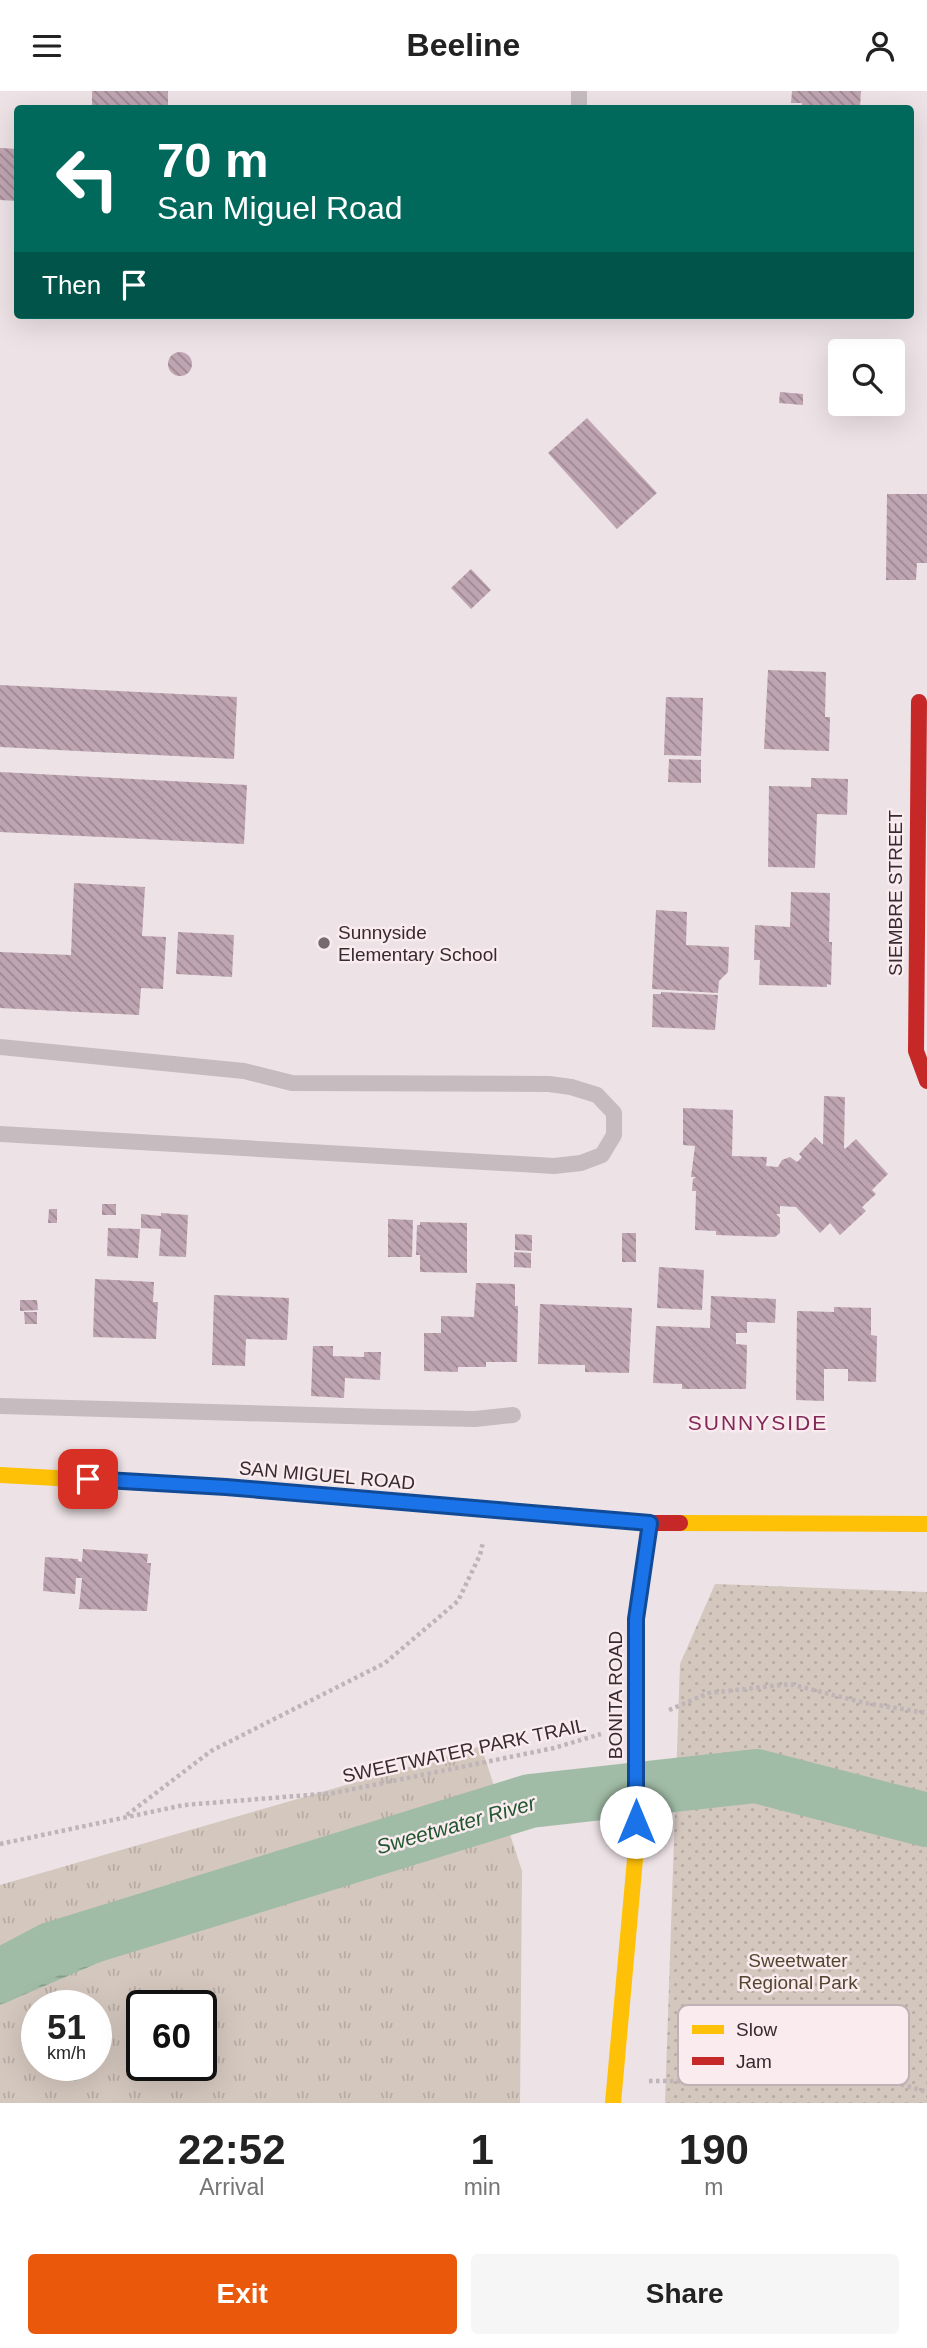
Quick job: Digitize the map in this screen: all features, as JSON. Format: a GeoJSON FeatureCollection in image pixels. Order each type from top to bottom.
{"type":"FeatureCollection","features":[{"type":"Feature","properties":{"kind":"street","name":"SIEMBRE STREET"},"geometry":{"type":"LineString","coordinates":[[919,702],[916,1051],[927,1081]]}},
{"type":"Feature","properties":{"kind":"street","name":"SAN MIGUEL ROAD"},"geometry":{"type":"LineString","coordinates":[[0,1475],[226,1487],[650,1523]]}},
{"type":"Feature","properties":{"kind":"street"},"geometry":{"type":"LineString","coordinates":[[650,1523],[927,1524]]}},
{"type":"Feature","properties":{"kind":"street","name":"BONITA ROAD"},"geometry":{"type":"LineString","coordinates":[[613,2103],[636,1848],[636,1619],[650,1523]]}},
{"type":"Feature","properties":{"kind":"lane"},"geometry":{"type":"LineString","coordinates":[[0,1047],[244,1070],[292,1083],[549,1084],[571,1087],[597,1095],[614,1113],[614,1135],[602,1155],[581,1163],[554,1166],[0,1134]]}},
{"type":"Feature","properties":{"kind":"lane"},"geometry":{"type":"LineString","coordinates":[[0,1406],[475,1419],[513,1415]]}},
{"type":"Feature","properties":{"kind":"path"},"geometry":{"type":"LineString","coordinates":[[124,1817],[211,1751],[385,1663],[457,1601],[480,1555],[489,1510]]}},
{"type":"Feature","properties":{"kind":"path"},"geometry":{"type":"LineString","coordinates":[[665,1711],[709,1693],[790,1684],[865,1703],[927,1713]]}},
{"type":"Feature","properties":{"kind":"path","name":"SWEETWATER PARK TRAIL"},"geometry":{"type":"LineString","coordinates":[[0,1843],[184,1805],[334,1793],[554,1748],[612,1731]]}},
{"type":"Feature","properties":{"kind":"path"},"geometry":{"type":"LineString","coordinates":[[649,2081],[678,2081]]}},
{"type":"Feature","properties":{"kind":"path"},"geometry":{"type":"LineString","coordinates":[[903,2085],[927,2092]]}},
{"type":"Feature","properties":{"kind":"green space","name":"Sweetwater Regional Park"},"geometry":{"type":"Polygon","coordinates":[[[715,1584],[927,1592],[927,2103],[665,2103],[680,1664],[715,1584]]]}},
{"type":"Feature","properties":{"kind":"green space"},"geometry":{"type":"Polygon","coordinates":[[[481,1746],[522,1871],[520,2103],[0,2103],[0,1885],[481,1746]]]}},
{"type":"Feature","properties":{"kind":"shaded area"},"geometry":{"type":"Polygon","coordinates":[[[474,1826],[479,1842],[140,1945],[35,1990],[21,1990],[21,1996],[0,2005],[0,1995],[155,1927],[474,1826]]]}},
{"type":"Feature","properties":{"kind":"building"},"geometry":{"type":"Polygon","coordinates":[[[92,91],[168,91],[168,105],[92,105],[92,91]]]}},
{"type":"Feature","properties":{"kind":"building"},"geometry":{"type":"Polygon","coordinates":[[[792,91],[861,91],[860,105],[791,103],[792,91]]]}},
{"type":"Feature","properties":{"kind":"building"},"geometry":{"type":"Polygon","coordinates":[[[0,148],[14,149],[14,201],[0,200],[0,148]]]}},
{"type":"Feature","properties":{"kind":"building"},"geometry":{"type":"Polygon","coordinates":[[[180,352],[188,356],[192,364],[188,372],[180,376],[172,372],[168,364],[172,356],[180,352]]]}},
{"type":"Feature","properties":{"kind":"building"},"geometry":{"type":"Polygon","coordinates":[[[780,392],[803,394],[803,405],[779,403],[780,392]]]}},
{"type":"Feature","properties":{"kind":"building"},"geometry":{"type":"Polygon","coordinates":[[[587,418],[657,493],[617,529],[548,453],[587,418]]]}},
{"type":"Feature","properties":{"kind":"building"},"geometry":{"type":"Polygon","coordinates":[[[887,494],[927,494],[927,563],[917,563],[916,580],[886,580],[887,494]]]}},
{"type":"Feature","properties":{"kind":"building"},"geometry":{"type":"Polygon","coordinates":[[[471,569],[491,590],[471,609],[451,588],[471,569]]]}},
{"type":"Feature","properties":{"kind":"building"},"geometry":{"type":"Polygon","coordinates":[[[768,670],[826,672],[825,717],[830,717],[829,751],[764,749],[768,670]]]}},
{"type":"Feature","properties":{"kind":"building"},"geometry":{"type":"Polygon","coordinates":[[[0,685],[237,697],[234,759],[0,747],[0,685]]]}},
{"type":"Feature","properties":{"kind":"building"},"geometry":{"type":"Polygon","coordinates":[[[666,697],[703,698],[701,756],[664,755],[666,697]]]}},
{"type":"Feature","properties":{"kind":"building"},"geometry":{"type":"Polygon","coordinates":[[[669,759],[701,760],[701,783],[668,782],[669,759]]]}},
{"type":"Feature","properties":{"kind":"building"},"geometry":{"type":"Polygon","coordinates":[[[0,772],[247,785],[244,844],[0,832],[0,772]]]}},
{"type":"Feature","properties":{"kind":"building"},"geometry":{"type":"Polygon","coordinates":[[[811,778],[848,779],[847,815],[817,814],[815,868],[768,867],[769,786],[811,787],[811,778]]]}},
{"type":"Feature","properties":{"kind":"building"},"geometry":{"type":"Polygon","coordinates":[[[74,883],[145,887],[142,936],[166,937],[163,989],[141,988],[139,1015],[0,1008],[0,952],[71,955],[74,883]]]}},
{"type":"Feature","properties":{"kind":"building"},"geometry":{"type":"Polygon","coordinates":[[[791,892],[830,893],[831,985],[827,984],[827,987],[759,985],[760,960],[754,960],[755,925],[790,927],[791,892]]]}},
{"type":"Feature","properties":{"kind":"building"},"geometry":{"type":"Polygon","coordinates":[[[656,910],[687,912],[686,945],[729,947],[728,972],[719,981],[718,993],[652,989],[656,910]]]}},
{"type":"Feature","properties":{"kind":"building"},"geometry":{"type":"Polygon","coordinates":[[[178,932],[234,935],[232,977],[176,974],[178,932]]]}},
{"type":"Feature","properties":{"kind":"building"},"geometry":{"type":"Polygon","coordinates":[[[661,992],[718,995],[715,1030],[652,1027],[653,994],[661,992]]]}},
{"type":"Feature","properties":{"kind":"building"},"geometry":{"type":"Polygon","coordinates":[[[824,1096],[845,1097],[845,1149],[856,1139],[888,1174],[872,1190],[876,1194],[862,1207],[866,1211],[840,1235],[830,1223],[820,1233],[796,1207],[780,1206],[780,1214],[776,1214],[780,1218],[780,1233],[775,1237],[716,1235],[716,1231],[695,1230],[696,1191],[692,1191],[693,1179],[696,1177],[691,1177],[695,1146],[683,1145],[683,1108],[733,1110],[732,1156],[767,1157],[766,1166],[778,1167],[782,1160],[790,1157],[797,1162],[802,1157],[799,1154],[815,1137],[823,1145],[824,1096]]]}},
{"type":"Feature","properties":{"kind":"building"},"geometry":{"type":"Polygon","coordinates":[[[102,1204],[116,1204],[116,1215],[102,1215],[102,1204]]]}},
{"type":"Feature","properties":{"kind":"building"},"geometry":{"type":"Polygon","coordinates":[[[49,1209],[57,1209],[57,1223],[48,1223],[49,1209]]]}},
{"type":"Feature","properties":{"kind":"building"},"geometry":{"type":"Polygon","coordinates":[[[161,1213],[188,1215],[186,1257],[159,1256],[161,1229],[141,1228],[141,1214],[161,1216],[161,1213]]]}},
{"type":"Feature","properties":{"kind":"building"},"geometry":{"type":"Polygon","coordinates":[[[388,1219],[413,1220],[412,1257],[388,1257],[388,1219]]]}},
{"type":"Feature","properties":{"kind":"building"},"geometry":{"type":"Polygon","coordinates":[[[420,1222],[467,1223],[467,1273],[420,1272],[420,1255],[416,1255],[417,1225],[420,1225],[420,1222]]]}},
{"type":"Feature","properties":{"kind":"building"},"geometry":{"type":"Polygon","coordinates":[[[108,1228],[140,1229],[138,1258],[107,1256],[108,1228]]]}},
{"type":"Feature","properties":{"kind":"building"},"geometry":{"type":"Polygon","coordinates":[[[622,1233],[636,1233],[636,1262],[622,1262],[622,1233]]]}},
{"type":"Feature","properties":{"kind":"building"},"geometry":{"type":"Polygon","coordinates":[[[515,1234],[532,1235],[532,1251],[515,1250],[515,1234]]]}},
{"type":"Feature","properties":{"kind":"building"},"geometry":{"type":"Polygon","coordinates":[[[514,1252],[531,1253],[531,1268],[514,1267],[514,1252]]]}},
{"type":"Feature","properties":{"kind":"building"},"geometry":{"type":"Polygon","coordinates":[[[659,1267],[704,1270],[702,1310],[657,1308],[659,1267]]]}},
{"type":"Feature","properties":{"kind":"building"},"geometry":{"type":"Polygon","coordinates":[[[95,1279],[154,1282],[153,1302],[158,1302],[156,1339],[93,1337],[95,1279]]]}},
{"type":"Feature","properties":{"kind":"building"},"geometry":{"type":"Polygon","coordinates":[[[476,1283],[515,1284],[515,1306],[518,1306],[517,1362],[486,1362],[486,1367],[458,1367],[458,1372],[424,1371],[424,1333],[441,1333],[441,1316],[474,1317],[476,1283]]]}},
{"type":"Feature","properties":{"kind":"building"},"geometry":{"type":"Polygon","coordinates":[[[214,1295],[289,1298],[287,1340],[246,1339],[245,1366],[212,1365],[214,1295]]]}},
{"type":"Feature","properties":{"kind":"building"},"geometry":{"type":"Polygon","coordinates":[[[711,1296],[776,1299],[775,1323],[747,1322],[747,1333],[736,1333],[736,1344],[747,1345],[746,1389],[682,1389],[682,1384],[653,1383],[656,1326],[710,1328],[711,1296]]]}},
{"type":"Feature","properties":{"kind":"building"},"geometry":{"type":"Polygon","coordinates":[[[20,1300],[37,1300],[38,1310],[20,1311],[20,1300]]]}},
{"type":"Feature","properties":{"kind":"building"},"geometry":{"type":"Polygon","coordinates":[[[540,1304],[632,1308],[629,1373],[585,1372],[585,1365],[538,1364],[540,1304]]]}},
{"type":"Feature","properties":{"kind":"building"},"geometry":{"type":"Polygon","coordinates":[[[834,1307],[871,1308],[871,1335],[877,1336],[876,1382],[848,1381],[848,1369],[824,1369],[824,1401],[796,1400],[797,1311],[834,1312],[834,1307]]]}},
{"type":"Feature","properties":{"kind":"building"},"geometry":{"type":"Polygon","coordinates":[[[24,1312],[37,1312],[37,1324],[25,1324],[24,1312]]]}},
{"type":"Feature","properties":{"kind":"building"},"geometry":{"type":"Polygon","coordinates":[[[313,1346],[333,1346],[333,1356],[364,1357],[364,1352],[381,1352],[380,1380],[345,1378],[344,1398],[311,1396],[313,1346]]]}},
{"type":"Feature","properties":{"kind":"building"},"geometry":{"type":"Polygon","coordinates":[[[83,1549],[148,1554],[147,1563],[151,1563],[147,1611],[79,1609],[82,1578],[76,1578],[75,1594],[43,1591],[45,1557],[78,1559],[82,1562],[83,1549]]]}},
{"type":"Feature","properties":{"kind":"waterway","name":"Sweetwater River"},"geometry":{"type":"LineString","coordinates":[[0,1976],[51,1949],[530,1801],[756,1776],[927,1820]]}},
{"type":"Feature","properties":{"kind":"traffic: slow"},"geometry":{"type":"LineString","coordinates":[[0,1475],[226,1487],[550,1514]]}},
{"type":"Feature","properties":{"kind":"traffic: slow"},"geometry":{"type":"LineString","coordinates":[[680,1523],[927,1524]]}},
{"type":"Feature","properties":{"kind":"traffic: slow"},"geometry":{"type":"LineString","coordinates":[[613,2103],[636,1848],[636,1774]]}},
{"type":"Feature","properties":{"kind":"traffic: jam"},"geometry":{"type":"LineString","coordinates":[[919,702],[916,1051],[927,1081]]}},
{"type":"Feature","properties":{"kind":"traffic: jam"},"geometry":{"type":"LineString","coordinates":[[550,1514],[650,1523]]}},
{"type":"Feature","properties":{"kind":"traffic: jam"},"geometry":{"type":"LineString","coordinates":[[636,1774],[636,1619],[650,1523],[680,1523]]}},
{"type":"Feature","properties":{"kind":"place","name":"Sunnyside Elementary School"},"geometry":{"type":"Point","coordinates":[324,943]}},
{"type":"Feature","properties":{"kind":"district","name":"SUNNYSIDE"},"geometry":{"type":"Point","coordinates":[758,1423]}},
{"type":"Feature","properties":{"kind":"route"},"geometry":{"type":"LineString","coordinates":[[88,1479],[226,1487],[650,1523],[636,1619],[636,1822]]}}]}
